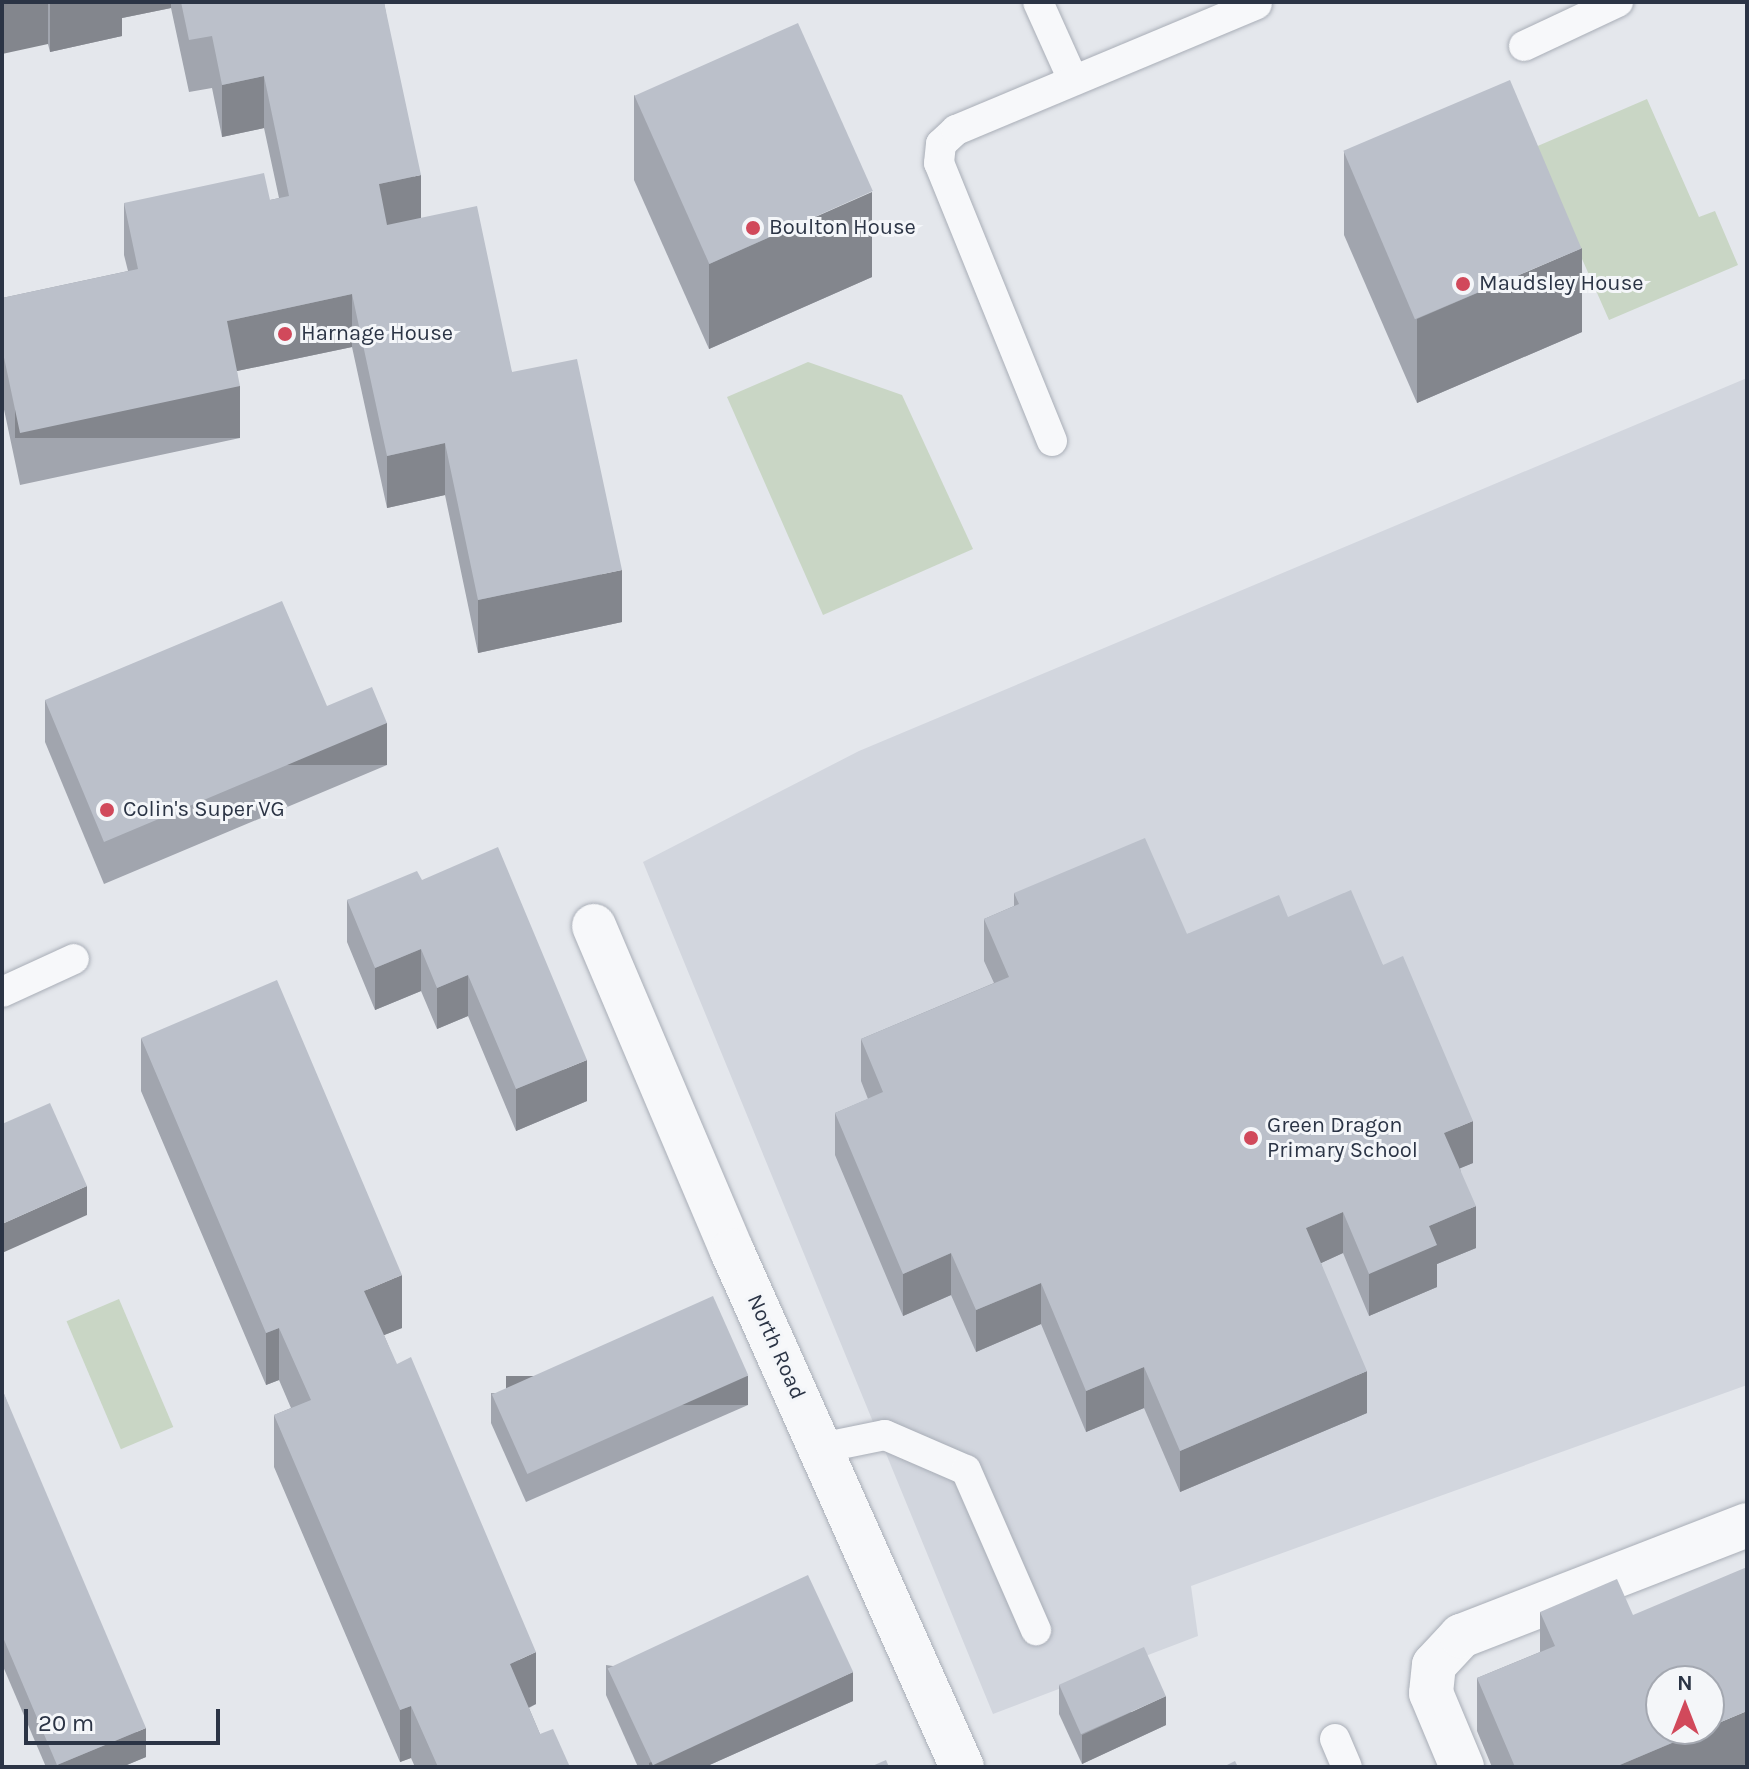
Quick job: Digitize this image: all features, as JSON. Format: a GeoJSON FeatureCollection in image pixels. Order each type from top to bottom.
{"type":"FeatureCollection","features":[{"type":"Feature","properties":{"kind":"street","name":"North Road"},"geometry":{"type":"LineString","coordinates":[[594,926],[732,1251],[962,1767]]}},
{"type":"Feature","properties":{"kind":"street"},"geometry":{"type":"LineString","coordinates":[[1462,1767],[1431,1693],[1434,1665],[1461,1636],[1747,1525]]}},
{"type":"Feature","properties":{"kind":"lane"},"geometry":{"type":"LineString","coordinates":[[1038,2],[1073,80]]}},
{"type":"Feature","properties":{"kind":"lane"},"geometry":{"type":"LineString","coordinates":[[1524,46],[1618,2]]}},
{"type":"Feature","properties":{"kind":"lane"},"geometry":{"type":"LineString","coordinates":[[1052,441],[939,163],[941,144],[956,130],[1257,4]]}},
{"type":"Feature","properties":{"kind":"lane"},"geometry":{"type":"LineString","coordinates":[[2,992],[74,959]]}},
{"type":"Feature","properties":{"kind":"lane"},"geometry":{"type":"LineString","coordinates":[[821,1448],[885,1435],[966,1470],[1036,1630]]}},
{"type":"Feature","properties":{"kind":"lane"},"geometry":{"type":"LineString","coordinates":[[1335,1739],[1347,1767]]}},
{"type":"Feature","properties":{"kind":"shaded area","name":"Green Dragon Primary School"},"geometry":{"type":"Polygon","coordinates":[[[1747,378],[1747,1385],[1191,1586],[1198,1636],[993,1714],[643,862],[859,751],[1747,378]]]}},
{"type":"Feature","properties":{"kind":"green space"},"geometry":{"type":"Polygon","coordinates":[[[1647,99],[1699,217],[1715,211],[1738,265],[1609,320],[1533,148],[1647,99]]]}},
{"type":"Feature","properties":{"kind":"green space"},"geometry":{"type":"Polygon","coordinates":[[[808,362],[902,395],[973,549],[823,615],[727,397],[808,362]]]}},
{"type":"Feature","properties":{"kind":"green space"},"geometry":{"type":"Polygon","coordinates":[[[119,1299],[173,1427],[121,1449],[67,1321],[119,1299]]]}},
{"type":"Feature","properties":{"kind":"building","name":"Harnage House"},"geometry":{"type":"Polygon","coordinates":[[[181,2],[384,2],[421,175],[379,184],[387,225],[477,206],[512,372],[577,359],[622,570],[478,600],[445,443],[387,456],[352,294],[227,321],[240,386],[20,433],[2,348],[2,298],[138,269],[124,203],[264,173],[270,200],[289,196],[264,76],[222,85],[212,36],[189,40],[181,2]]]}},
{"type":"Feature","properties":{"kind":"building"},"geometry":{"type":"Polygon","coordinates":[[[798,23],[873,191],[709,264],[634,96],[798,23]]]}},
{"type":"Feature","properties":{"kind":"building"},"geometry":{"type":"Polygon","coordinates":[[[1510,80],[1582,248],[1415,319],[1343,151],[1510,80]]]}},
{"type":"Feature","properties":{"kind":"building"},"geometry":{"type":"Polygon","coordinates":[[[282,601],[327,706],[372,687],[387,723],[104,842],[45,700],[282,601]]]}},
{"type":"Feature","properties":{"kind":"building"},"geometry":{"type":"Polygon","coordinates":[[[1145,838],[1187,934],[1279,895],[1288,917],[1351,890],[1383,965],[1403,956],[1473,1121],[1444,1133],[1476,1206],[1429,1226],[1437,1245],[1369,1274],[1343,1212],[1306,1228],[1367,1371],[1180,1451],[1144,1367],[1086,1391],[1041,1283],[976,1310],[951,1253],[903,1274],[835,1113],[883,1092],[861,1039],[1009,977],[984,919],[1019,904],[1014,893],[1145,838]]]}},
{"type":"Feature","properties":{"kind":"building"},"geometry":{"type":"Polygon","coordinates":[[[498,847],[587,1060],[516,1089],[468,975],[437,988],[421,949],[375,968],[347,900],[417,871],[422,880],[498,847]]]}},
{"type":"Feature","properties":{"kind":"building"},"geometry":{"type":"Polygon","coordinates":[[[277,980],[402,1275],[364,1291],[397,1364],[411,1357],[536,1652],[510,1664],[540,1734],[553,1729],[570,1767],[438,1767],[411,1706],[400,1710],[274,1415],[311,1400],[279,1328],[266,1333],[141,1038],[277,980]]]}},
{"type":"Feature","properties":{"kind":"building"},"geometry":{"type":"Polygon","coordinates":[[[50,1103],[87,1186],[2,1224],[2,1124],[50,1103]]]}},
{"type":"Feature","properties":{"kind":"building"},"geometry":{"type":"Polygon","coordinates":[[[713,1296],[748,1375],[527,1474],[492,1394],[713,1296]]]}},
{"type":"Feature","properties":{"kind":"building"},"geometry":{"type":"Polygon","coordinates":[[[2,1389],[146,1728],[57,1765],[2,1635],[2,1389]]]}},
{"type":"Feature","properties":{"kind":"building"},"geometry":{"type":"Polygon","coordinates":[[[1747,1567],[1747,1711],[1725,1720],[1725,1665],[1645,1665],[1645,1745],[1667,1745],[1615,1767],[1515,1767],[1477,1678],[1555,1646],[1540,1612],[1617,1579],[1633,1615],[1747,1567]]]}},
{"type":"Feature","properties":{"kind":"building"},"geometry":{"type":"Polygon","coordinates":[[[808,1575],[853,1672],[653,1765],[608,1668],[808,1575]]]}},
{"type":"Feature","properties":{"kind":"building"},"geometry":{"type":"Polygon","coordinates":[[[1144,1647],[1166,1696],[1081,1734],[1059,1685],[1144,1647]]]}},
{"type":"Feature","properties":{"kind":"building"},"geometry":{"type":"Polygon","coordinates":[[[886,1760],[889,1767],[870,1767],[886,1760]]]}},
{"type":"Feature","properties":{"kind":"building"},"geometry":{"type":"Polygon","coordinates":[[[1235,1761],[1238,1767],[1223,1767],[1235,1761]]]}},
{"type":"Feature","properties":{"kind":"place","name":"Boulton House"},"geometry":{"type":"Point","coordinates":[753,228]}},
{"type":"Feature","properties":{"kind":"place","name":"Maudsley House"},"geometry":{"type":"Point","coordinates":[1463,284]}},
{"type":"Feature","properties":{"kind":"place","name":"Harnage House"},"geometry":{"type":"Point","coordinates":[285,334]}},
{"type":"Feature","properties":{"kind":"place","name":"Colin's Super VG"},"geometry":{"type":"Point","coordinates":[107,810]}},
{"type":"Feature","properties":{"kind":"place","name":"Green Dragon Primary School"},"geometry":{"type":"Point","coordinates":[1251,1138]}}]}
